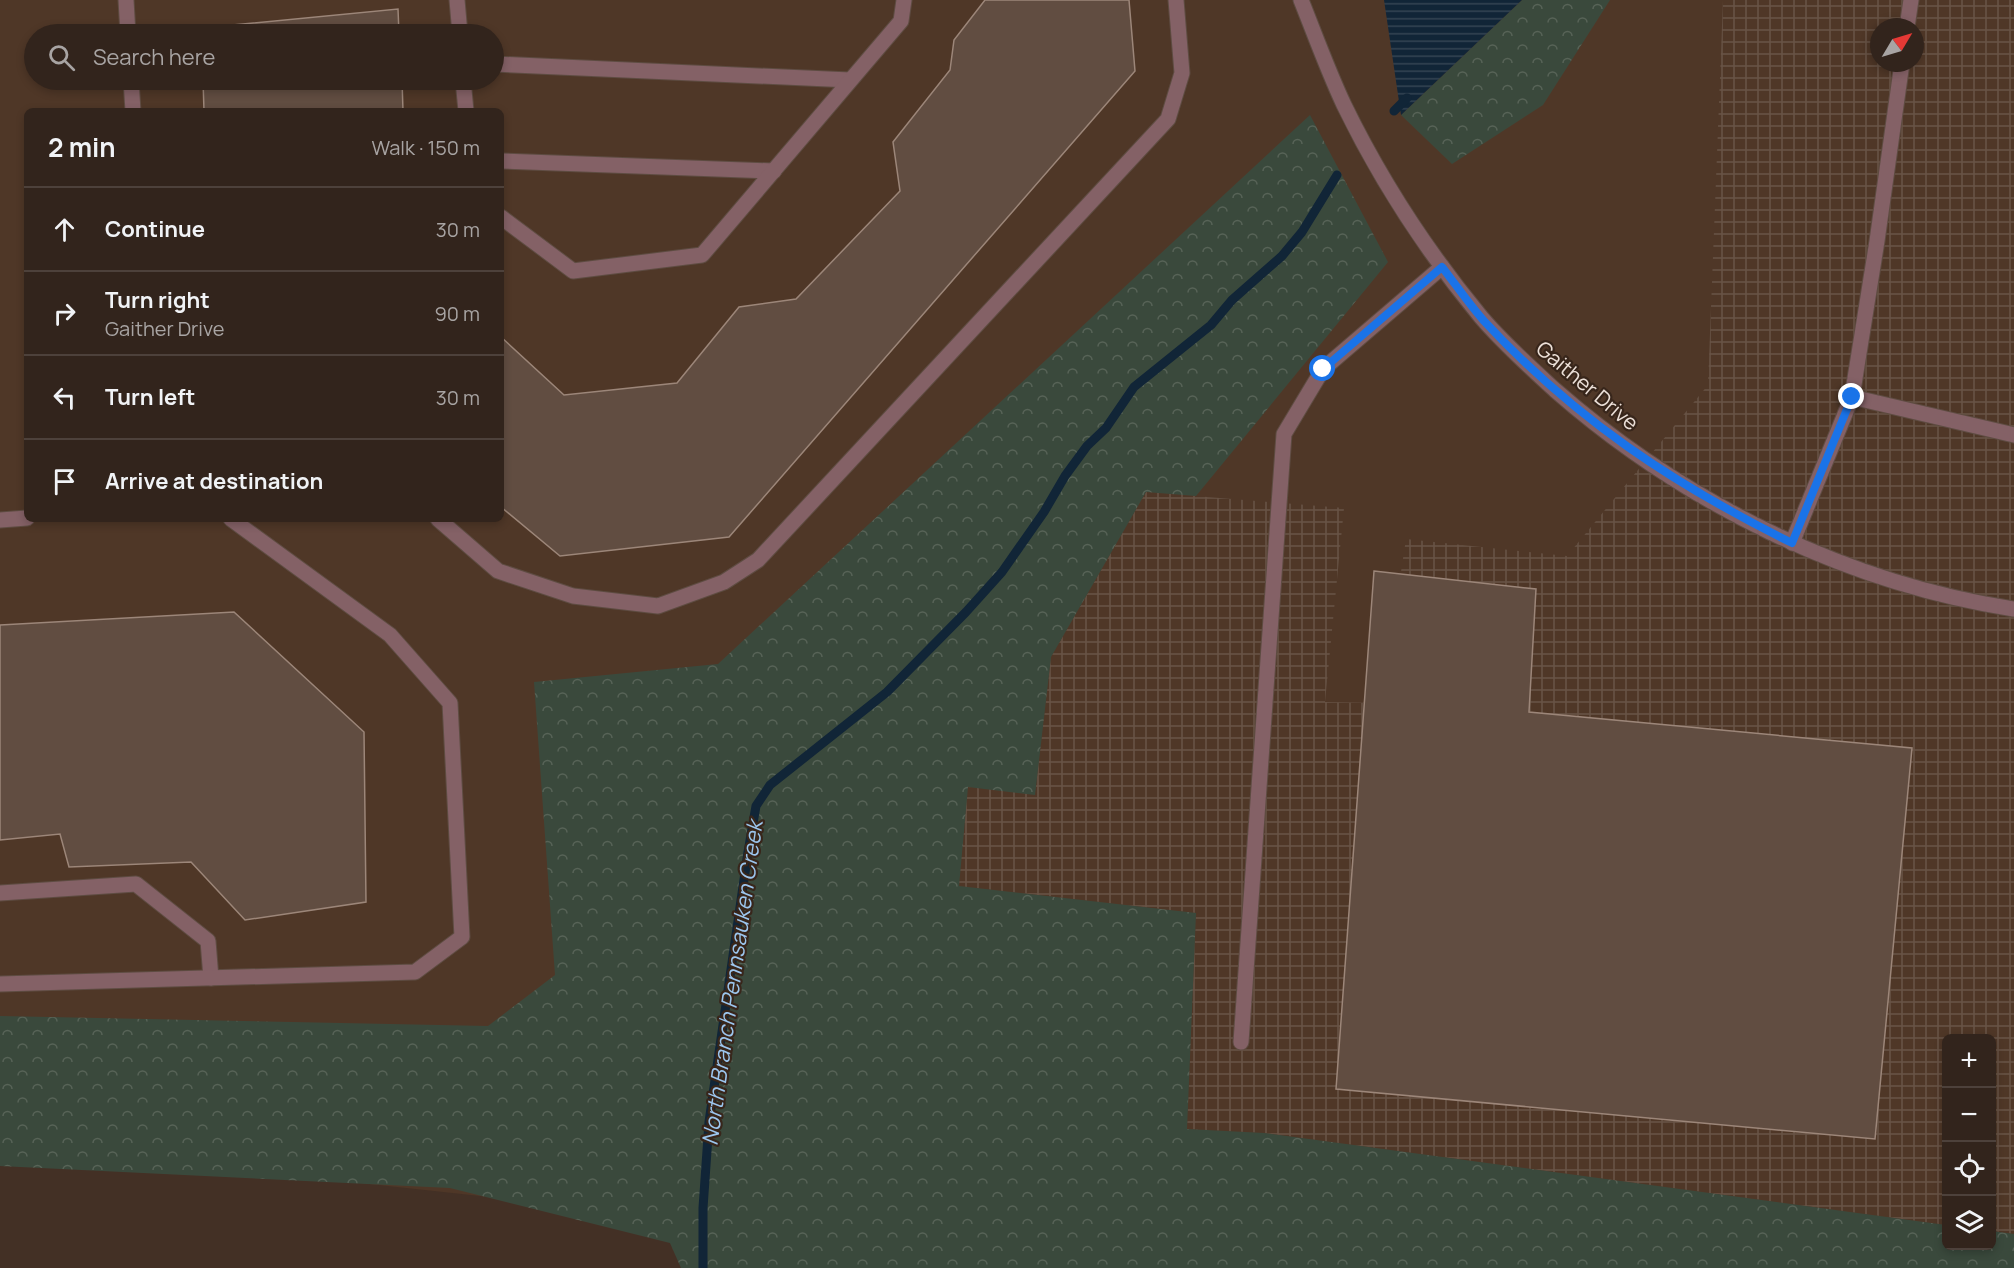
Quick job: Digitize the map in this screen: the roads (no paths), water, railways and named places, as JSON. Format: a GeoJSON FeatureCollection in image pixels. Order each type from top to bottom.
{"type":"FeatureCollection","features":[{"type":"Feature","properties":{"kind":"street"},"geometry":{"type":"LineString","coordinates":[[126,0],[127,24]]}},
{"type":"Feature","properties":{"kind":"street"},"geometry":{"type":"LineString","coordinates":[[457,0],[459,24]]}},
{"type":"Feature","properties":{"kind":"street"},"geometry":{"type":"LineString","coordinates":[[504,219],[573,271],[702,255],[900,21],[904,0]]}},
{"type":"Feature","properties":{"kind":"street"},"geometry":{"type":"LineString","coordinates":[[441,522],[498,571],[573,596],[658,606],[724,582],[758,560],[1168,119],[1182,73],[1176,0]]}},
{"type":"Feature","properties":{"kind":"street","name":"Gaither Drive"},"geometry":{"type":"LineString","coordinates":[[1301,0],[1345,106],[1374,161],[1442,267],[1483,319],[1529,367],[1579,410],[1632,451],[1688,486],[1744,519],[1792,543],[1865,572],[1930,592],[2014,609]]}},
{"type":"Feature","properties":{"kind":"street"},"geometry":{"type":"LineString","coordinates":[[1908,18],[1911,0]]}},
{"type":"Feature","properties":{"kind":"street"},"geometry":{"type":"LineString","coordinates":[[504,64],[850,80]]}},
{"type":"Feature","properties":{"kind":"street"},"geometry":{"type":"LineString","coordinates":[[1792,543],[1852,397],[1901,72]]}},
{"type":"Feature","properties":{"kind":"street"},"geometry":{"type":"LineString","coordinates":[[131,90],[132,108]]}},
{"type":"Feature","properties":{"kind":"street"},"geometry":{"type":"LineString","coordinates":[[465,90],[466,108]]}},
{"type":"Feature","properties":{"kind":"street"},"geometry":{"type":"LineString","coordinates":[[504,161],[774,171]]}},
{"type":"Feature","properties":{"kind":"street"},"geometry":{"type":"LineString","coordinates":[[1241,1042],[1284,434],[1323,369],[1442,267]]}},
{"type":"Feature","properties":{"kind":"street"},"geometry":{"type":"LineString","coordinates":[[1852,397],[2014,435]]}},
{"type":"Feature","properties":{"kind":"street"},"geometry":{"type":"LineString","coordinates":[[0,520],[24,519]]}},
{"type":"Feature","properties":{"kind":"street"},"geometry":{"type":"LineString","coordinates":[[0,984],[415,972],[462,937],[450,703],[390,635],[235,522]]}},
{"type":"Feature","properties":{"kind":"street"},"geometry":{"type":"LineString","coordinates":[[0,893],[136,884],[208,941],[212,978]]}},
{"type":"Feature","properties":{"kind":"water"},"geometry":{"type":"Polygon","coordinates":[[[1384,0],[1522,0],[1401,115],[1384,0]]]}},
{"type":"Feature","properties":{"kind":"waterway","name":"North Branch Pennsauken Creek"},"geometry":{"type":"LineString","coordinates":[[1394,111],[1407,98]]}},
{"type":"Feature","properties":{"kind":"waterway","name":"North Branch Pennsauken Creek"},"geometry":{"type":"LineString","coordinates":[[703,1268],[703,1208],[709,1122],[756,806],[770,785],[887,692],[966,612],[1002,572],[1044,512],[1065,476],[1087,446],[1106,428],[1134,387],[1211,325],[1232,300],[1282,256],[1302,232],[1337,175]]}}]}
